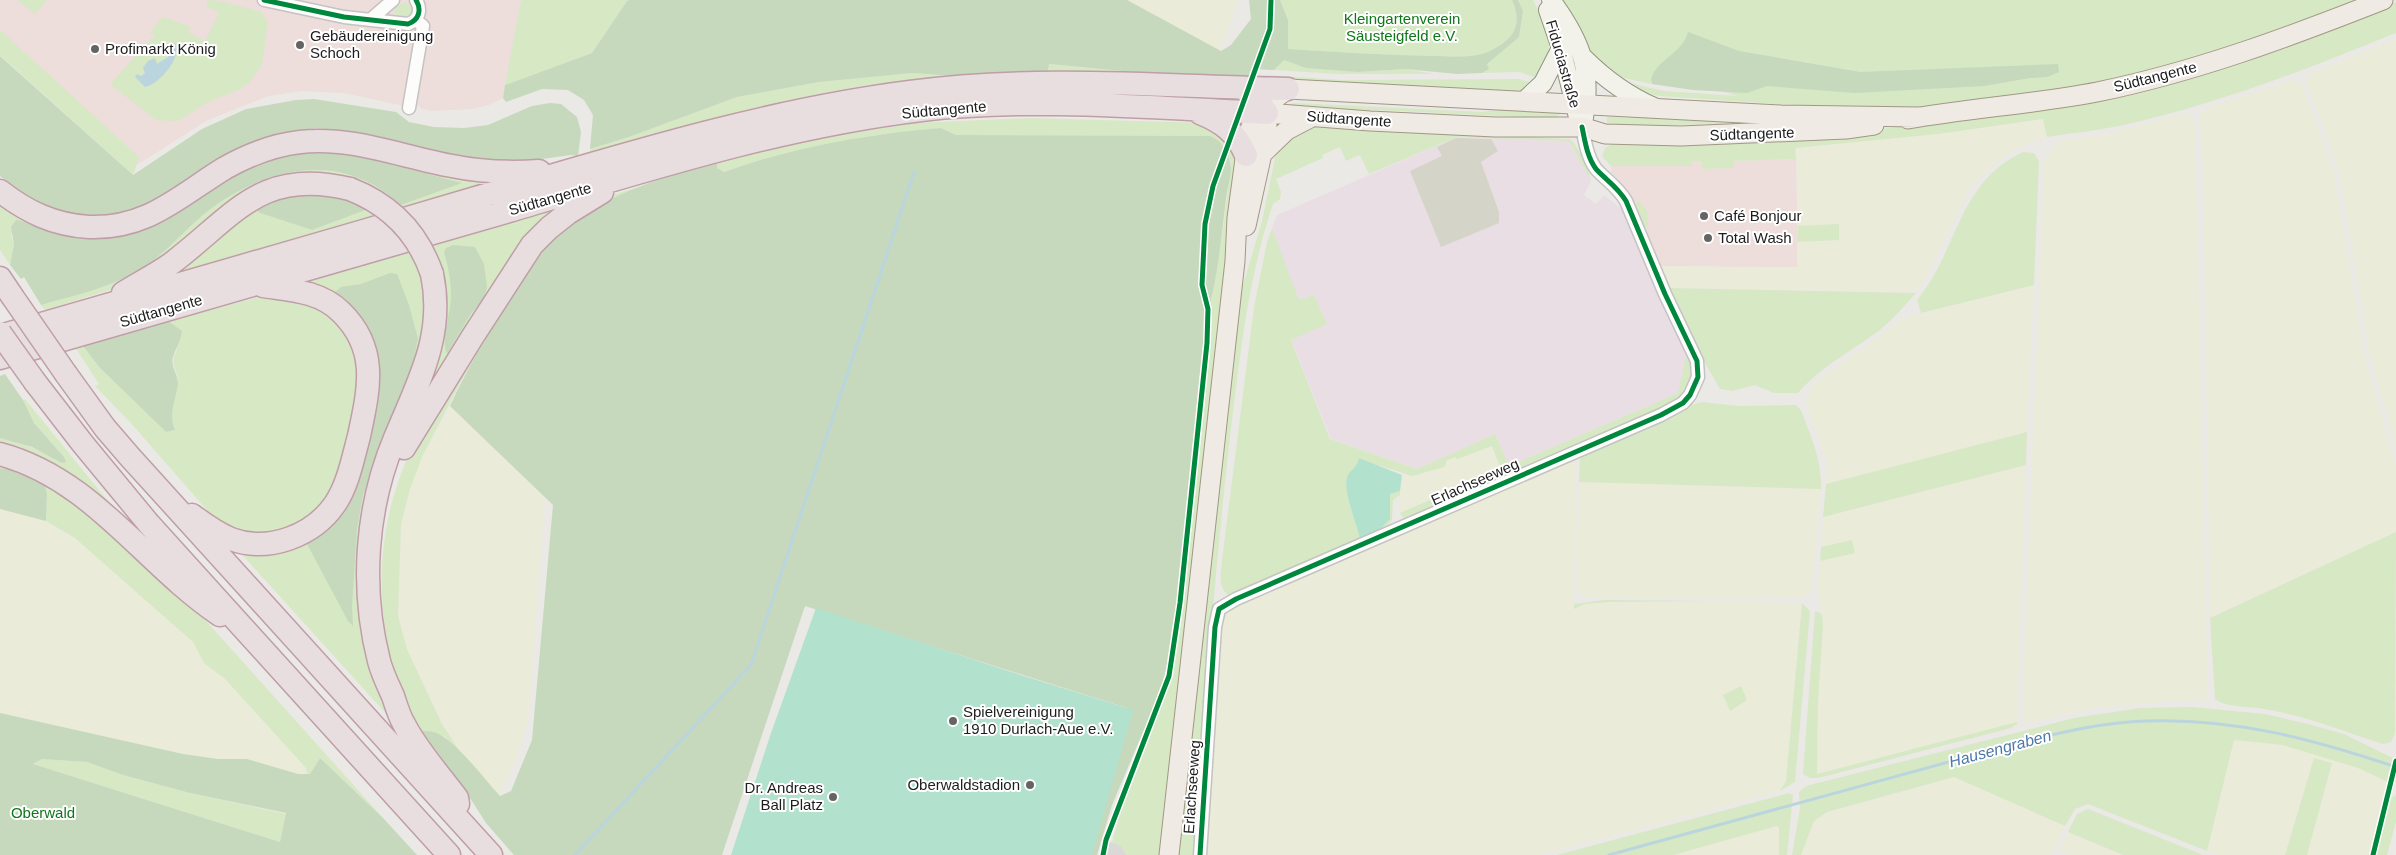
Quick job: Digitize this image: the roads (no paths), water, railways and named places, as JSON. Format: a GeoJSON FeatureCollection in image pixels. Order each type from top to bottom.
{"type":"FeatureCollection","features":[{"type":"Feature","properties":{"kind":"highway","name":"Südtangente"},"geometry":{"type":"LineString","coordinates":[[0,334],[98,308],[575,170],[784,114],[913,91],[996,85],[1132,83],[1288,89]]}},
{"type":"Feature","properties":{"kind":"highway"},"geometry":{"type":"LineString","coordinates":[[1242,88],[1256,97],[1262,111]]}},
{"type":"Feature","properties":{"kind":"highway","name":"Südtangente"},"geometry":{"type":"LineString","coordinates":[[0,358],[628,176],[800,130],[922,110],[987,105],[1040,104],[1262,111]]}},
{"type":"Feature","properties":{"kind":"highway"},"geometry":{"type":"LineString","coordinates":[[1192,109],[1227,127],[1254,154]]}},
{"type":"Feature","properties":{"kind":"highway"},"geometry":{"type":"LineString","coordinates":[[0,191],[22,208],[44,218],[62,224],[101,227],[123,225],[140,220],[174,203],[240,160],[282,145],[302,142],[344,143],[379,148],[451,166],[484,172],[575,170]]}},
{"type":"Feature","properties":{"kind":"highway"},"geometry":{"type":"LineString","coordinates":[[375,507],[420,422],[532,245],[568,213],[628,176]]}},
{"type":"Feature","properties":{"kind":"highway"},"geometry":{"type":"LineString","coordinates":[[98,308],[171,263],[232,211],[262,194],[291,185],[322,183],[350,189],[384,206],[406,225],[418,242],[432,274],[436,313],[430,349],[419,382],[383,468],[375,507],[370,533],[369,592],[372,628],[380,663],[404,725],[457,798],[460,820]]}},
{"type":"Feature","properties":{"kind":"highway"},"geometry":{"type":"LineString","coordinates":[[156,487],[212,530],[232,539],[254,544],[276,542],[297,537],[319,522],[335,504],[353,458],[368,395],[369,379],[365,349],[351,323],[329,302],[311,294],[252,285]]}},
{"type":"Feature","properties":{"kind":"highway"},"geometry":{"type":"LineString","coordinates":[[6,287],[105,428],[156,487],[491,855]]}},
{"type":"Feature","properties":{"kind":"highway"},"geometry":{"type":"LineString","coordinates":[[0,334],[83,444],[150,524],[449,855]]}},
{"type":"Feature","properties":{"kind":"highway"},"geometry":{"type":"LineString","coordinates":[[0,454],[38,468],[77,491],[115,522],[198,600],[254,638]]}},
{"type":"Feature","properties":{"kind":"main road","name":"Fiduciastraße"},"geometry":{"type":"LineString","coordinates":[[1544,0],[1580,105],[1582,127]]}},
{"type":"Feature","properties":{"kind":"main road","name":"Fiduciastraße"},"geometry":{"type":"LineString","coordinates":[[1551,0],[1559,10],[1583,58],[1588,86],[1580,105]]}},
{"type":"Feature","properties":{"kind":"main road","name":"Südtangente"},"geometry":{"type":"LineString","coordinates":[[1262,111],[1311,117],[1496,127],[1582,127],[1605,134],[1742,135],[1846,129],[1919,117],[2053,100],[2139,82],[2235,55],[2383,0]]}},
{"type":"Feature","properties":{"kind":"main road"},"geometry":{"type":"LineString","coordinates":[[1524,101],[1544,83],[1561,48]]}},
{"type":"Feature","properties":{"kind":"main road"},"geometry":{"type":"LineString","coordinates":[[1583,58],[1630,97],[1654,107]]}},
{"type":"Feature","properties":{"kind":"main road"},"geometry":{"type":"LineString","coordinates":[[1169,855],[1235,261],[1237,218],[1254,154],[1250,126],[1262,111],[1288,89]]}},
{"type":"Feature","properties":{"kind":"main road","name":"Südtangente"},"geometry":{"type":"LineString","coordinates":[[1288,89],[1781,115],[1919,117]]}},
{"type":"Feature","properties":{"kind":"main road"},"geometry":{"type":"LineString","coordinates":[[1254,154],[1287,130],[1311,117]]}},
{"type":"Feature","properties":{"kind":"street"},"geometry":{"type":"LineString","coordinates":[[264,0],[344,17],[408,24],[416,20],[419,10],[416,0]]}},
{"type":"Feature","properties":{"kind":"street"},"geometry":{"type":"LineString","coordinates":[[370,20],[393,0]]}},
{"type":"Feature","properties":{"kind":"street"},"geometry":{"type":"LineString","coordinates":[[409,108],[422,26],[416,20]]}},
{"type":"Feature","properties":{"kind":"street","name":"Erlachseeweg"},"geometry":{"type":"LineString","coordinates":[[1200,855],[1216,627],[1219,609],[1236,599],[1661,414],[1683,403],[1694,388],[1698,377],[1697,361],[1665,294],[1626,201],[1618,188],[1595,166],[1585,142],[1582,127]]}},
{"type":"Feature","properties":{"kind":"water"},"geometry":{"type":"Polygon","coordinates":[[[172,42],[176,44],[177,50],[168,70],[151,85],[145,87],[135,77],[137,74],[141,76],[145,73],[143,68],[148,61],[155,58],[157,64],[168,57],[172,42]]]}},
{"type":"Feature","properties":{"kind":"waterway"},"geometry":{"type":"LineString","coordinates":[[575,855],[751,665],[914,172]]}},
{"type":"Feature","properties":{"kind":"waterway","name":"Hausengraben"},"geometry":{"type":"LineString","coordinates":[[1609,855],[2018,743],[2114,723],[2179,721],[2242,727],[2304,739],[2396,767]]}},
{"type":"Feature","properties":{"kind":"place","name":"Gebäudereinigung Schoch"},"geometry":{"type":"Point","coordinates":[300,45]}},
{"type":"Feature","properties":{"kind":"place","name":"Profimarkt König"},"geometry":{"type":"Point","coordinates":[95,49]}},
{"type":"Feature","properties":{"kind":"place","name":"Café Bonjour"},"geometry":{"type":"Point","coordinates":[1704,216]}},
{"type":"Feature","properties":{"kind":"place","name":"Total Wash"},"geometry":{"type":"Point","coordinates":[1708,238]}},
{"type":"Feature","properties":{"kind":"place","name":"Spielvereinigung 1910 Durlach-Aue e.V."},"geometry":{"type":"Point","coordinates":[953,721]}},
{"type":"Feature","properties":{"kind":"place","name":"Oberwaldstadion"},"geometry":{"type":"Point","coordinates":[1030,785]}},
{"type":"Feature","properties":{"kind":"place","name":"Dr. Andreas Ball Platz"},"geometry":{"type":"Point","coordinates":[833,797]}},
{"type":"Feature","properties":{"kind":"park label","name":"Kleingartenverein Säusteigfeld e.V."},"geometry":{"type":"Point","coordinates":[1402,28]}},
{"type":"Feature","properties":{"kind":"park label","name":"Oberwald"},"geometry":{"type":"Point","coordinates":[43,813]}}]}
